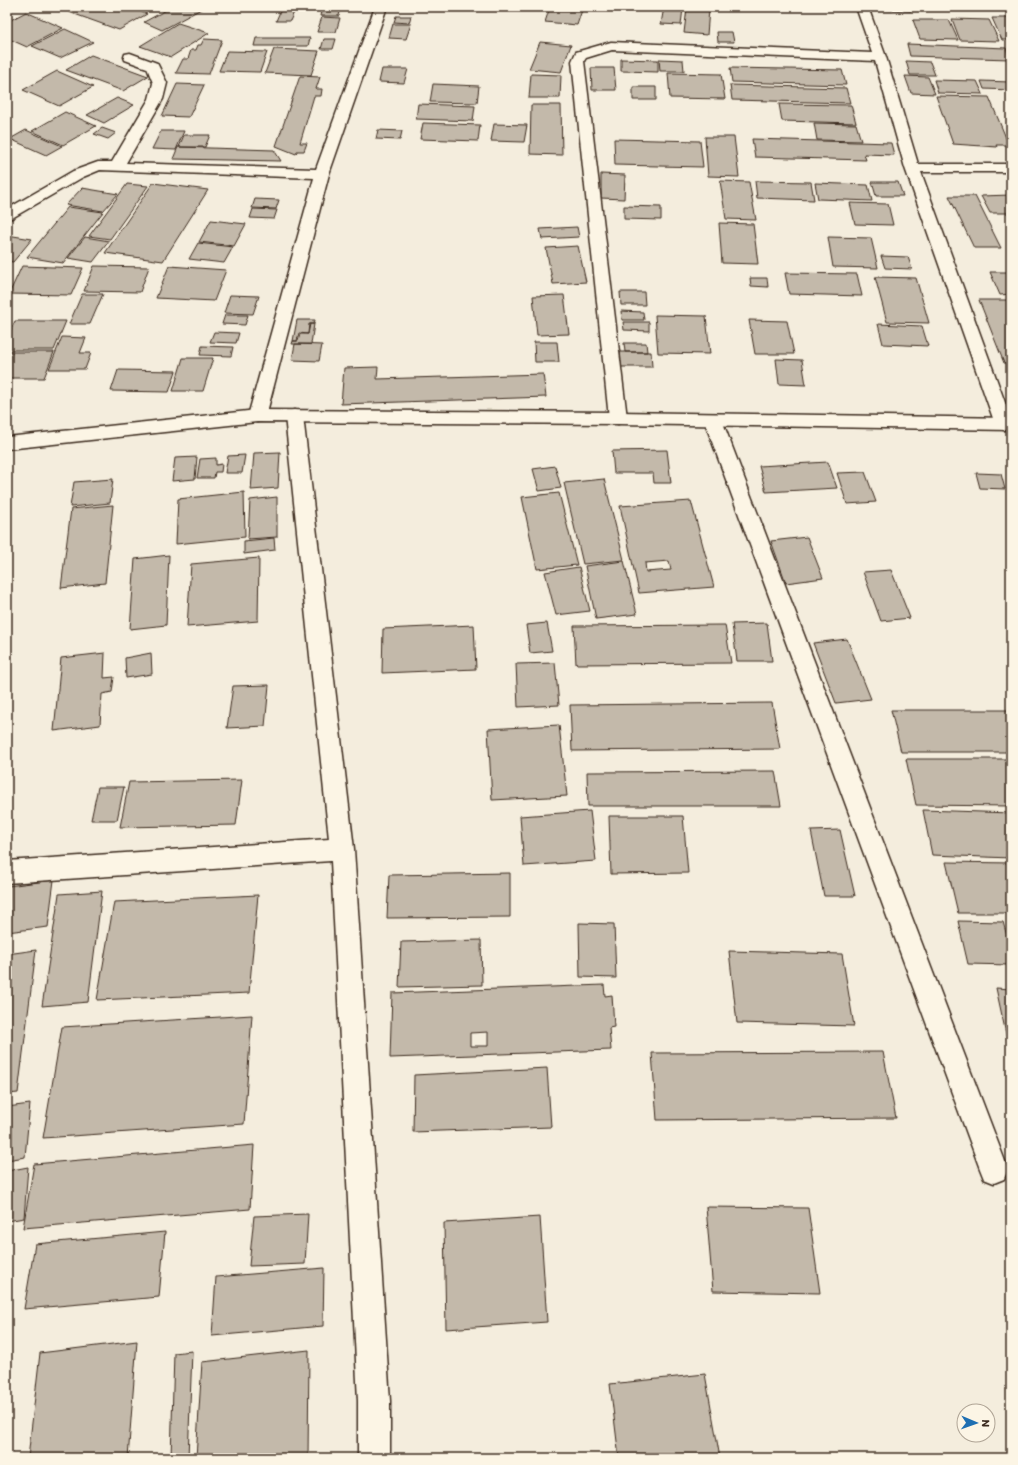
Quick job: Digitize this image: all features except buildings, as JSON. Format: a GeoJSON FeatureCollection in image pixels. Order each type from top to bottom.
{"type":"FeatureCollection","features":[{"type":"Feature","properties":{"kind":"street"},"geometry":{"type":"LineString","coordinates":[[257,416],[322,174],[380,7]]}},
{"type":"Feature","properties":{"kind":"street"},"geometry":{"type":"LineString","coordinates":[[7,443],[257,416],[618,418],[1008,424],[912,168],[880,57],[862,7]]}},
{"type":"Feature","properties":{"kind":"street"},"geometry":{"type":"LineString","coordinates":[[618,418],[578,61],[581,55],[611,46],[880,57]]}},
{"type":"Feature","properties":{"kind":"street"},"geometry":{"type":"LineString","coordinates":[[117,166],[156,99],[160,83],[152,66],[130,57]]}},
{"type":"Feature","properties":{"kind":"street"},"geometry":{"type":"LineString","coordinates":[[7,215],[78,174],[98,166],[322,174]]}},
{"type":"Feature","properties":{"kind":"street"},"geometry":{"type":"LineString","coordinates":[[912,168],[1011,168]]}},
{"type":"Feature","properties":{"kind":"street"},"geometry":{"type":"LineString","coordinates":[[294,416],[342,849],[373,1393],[374,1458]]}},
{"type":"Feature","properties":{"kind":"street"},"geometry":{"type":"LineString","coordinates":[[713,420],[994,1169]]}},
{"type":"Feature","properties":{"kind":"street"},"geometry":{"type":"LineString","coordinates":[[7,872],[342,849]]}}]}
